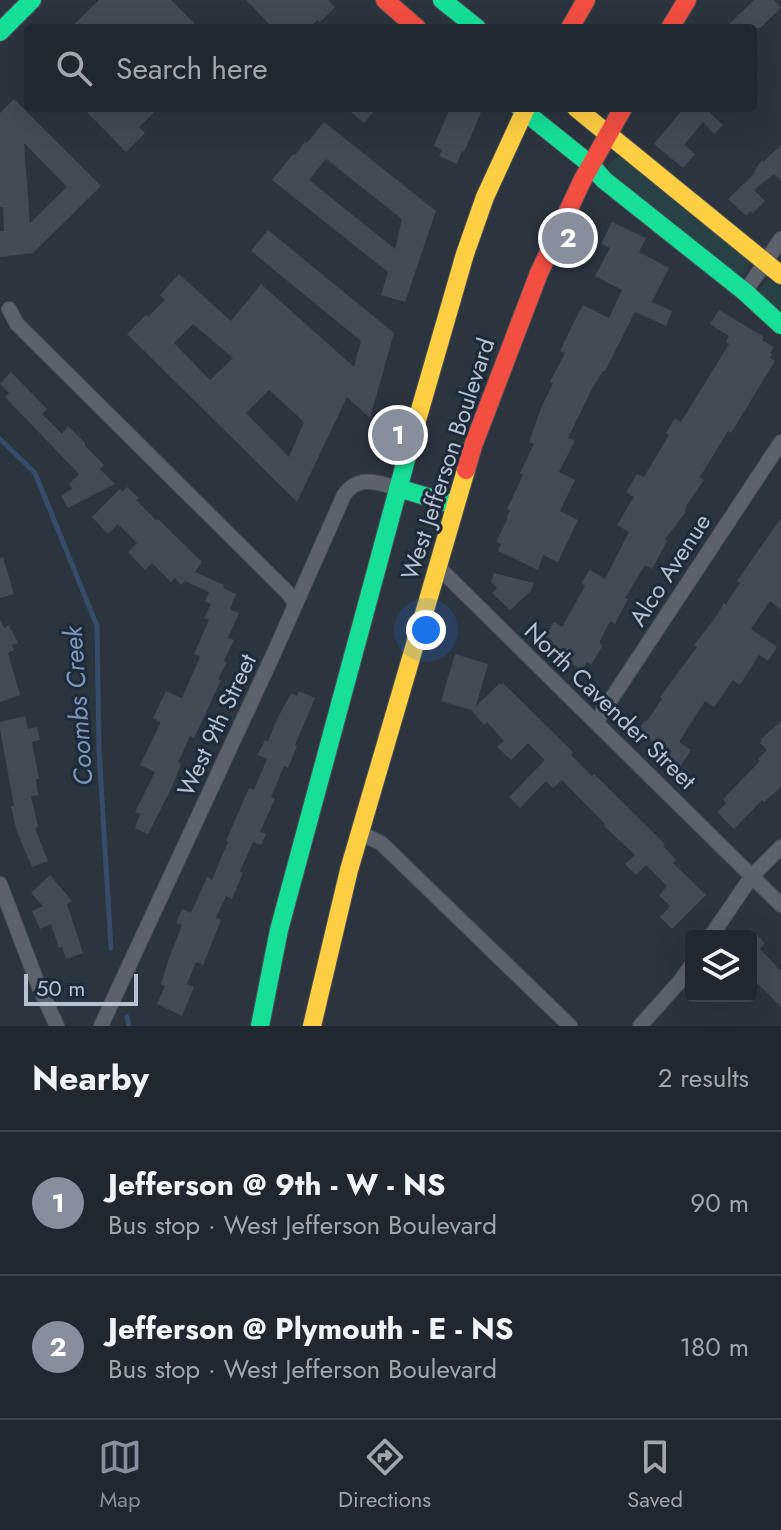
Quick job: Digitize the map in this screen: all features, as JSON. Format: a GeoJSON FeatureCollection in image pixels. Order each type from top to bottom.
{"type":"FeatureCollection","features":[{"type":"Feature","properties":{"kind":"main road"},"geometry":{"type":"LineString","coordinates":[[0,32],[32,0]]}},
{"type":"Feature","properties":{"kind":"main road"},"geometry":{"type":"LineString","coordinates":[[385,0],[412,24]]}},
{"type":"Feature","properties":{"kind":"main road"},"geometry":{"type":"LineString","coordinates":[[442,0],[472,24]]}},
{"type":"Feature","properties":{"kind":"main road"},"geometry":{"type":"LineString","coordinates":[[572,24],[586,0]]}},
{"type":"Feature","properties":{"kind":"main road"},"geometry":{"type":"LineString","coordinates":[[672,24],[687,0]]}},
{"type":"Feature","properties":{"kind":"main road","name":"West Jefferson Boulevard"},"geometry":{"type":"LineString","coordinates":[[260,1026],[279,930],[398,488],[465,254],[485,197],[523,112]]}},
{"type":"Feature","properties":{"kind":"main road"},"geometry":{"type":"LineString","coordinates":[[528,112],[591,165],[604,180],[745,292],[781,325]]}},
{"type":"Feature","properties":{"kind":"main road"},"geometry":{"type":"LineString","coordinates":[[581,112],[781,275]]}},
{"type":"Feature","properties":{"kind":"main road","name":"West Jefferson Boulevard"},"geometry":{"type":"LineString","coordinates":[[312,1026],[360,833],[473,446],[539,273],[591,165],[621,112]]}},
{"type":"Feature","properties":{"kind":"main road"},"geometry":{"type":"LineString","coordinates":[[398,488],[455,505]]}},
{"type":"Feature","properties":{"kind":"street"},"geometry":{"type":"LineString","coordinates":[[745,292],[781,239]]}},
{"type":"Feature","properties":{"kind":"street"},"geometry":{"type":"LineString","coordinates":[[9,309],[17,324],[295,603]]}},
{"type":"Feature","properties":{"kind":"street","name":"Alco Avenue"},"geometry":{"type":"LineString","coordinates":[[596,722],[781,442]]}},
{"type":"Feature","properties":{"kind":"street","name":"West 9th Street"},"geometry":{"type":"LineString","coordinates":[[101,1026],[268,667],[344,495],[350,487],[361,482],[398,488]]}},
{"type":"Feature","properties":{"kind":"street","name":"North Cavender Street"},"geometry":{"type":"LineString","coordinates":[[437,566],[781,905]]}},
{"type":"Feature","properties":{"kind":"street"},"geometry":{"type":"LineString","coordinates":[[360,833],[381,843],[565,1024]]}},
{"type":"Feature","properties":{"kind":"street"},"geometry":{"type":"LineString","coordinates":[[715,930],[752,876],[781,847]]}},
{"type":"Feature","properties":{"kind":"street"},"geometry":{"type":"LineString","coordinates":[[1,889],[57,1026]]}},
{"type":"Feature","properties":{"kind":"street"},"geometry":{"type":"LineString","coordinates":[[640,1026],[685,974]]}},
{"type":"Feature","properties":{"kind":"green space"},"geometry":{"type":"Polygon","coordinates":[[[623,157],[749,260],[744,273],[733,274],[608,174],[610,164],[623,157]]]}},
{"type":"Feature","properties":{"kind":"green space"},"geometry":{"type":"Polygon","coordinates":[[[772,279],[781,283],[781,318],[760,296],[763,285],[772,279]]]}},
{"type":"Feature","properties":{"kind":"building"},"geometry":{"type":"Polygon","coordinates":[[[99,0],[171,0],[195,24],[74,24],[99,0]]]}},
{"type":"Feature","properties":{"kind":"building"},"geometry":{"type":"Polygon","coordinates":[[[246,0],[328,0],[335,7],[320,22],[318,20],[314,24],[269,24],[246,0]]]}},
{"type":"Feature","properties":{"kind":"building"},"geometry":{"type":"Polygon","coordinates":[[[754,0],[774,0],[781,8],[760,28],[757,24],[729,24],[754,0]]]}},
{"type":"Feature","properties":{"kind":"building"},"geometry":{"type":"Polygon","coordinates":[[[14,99],[101,186],[33,253],[0,257],[0,231],[4,231],[3,207],[0,207],[0,113],[14,99]],[[24,143],[30,223],[67,187],[24,143]]]}},
{"type":"Feature","properties":{"kind":"building"},"geometry":{"type":"Polygon","coordinates":[[[87,112],[155,112],[139,127],[145,133],[126,152],[87,112]]]}},
{"type":"Feature","properties":{"kind":"building"},"geometry":{"type":"Polygon","coordinates":[[[351,112],[374,112],[364,123],[351,112]]]}},
{"type":"Feature","properties":{"kind":"building"},"geometry":{"type":"Polygon","coordinates":[[[448,112],[481,113],[457,164],[439,156],[442,150],[434,146],[448,112]]]}},
{"type":"Feature","properties":{"kind":"building"},"geometry":{"type":"Polygon","coordinates":[[[681,112],[709,112],[723,125],[714,134],[703,122],[684,145],[695,154],[683,168],[654,144],[681,112]]]}},
{"type":"Feature","properties":{"kind":"building"},"geometry":{"type":"Polygon","coordinates":[[[324,122],[436,211],[405,302],[381,295],[388,272],[272,180],[293,154],[307,143],[324,122]],[[326,159],[309,180],[395,249],[402,219],[326,159]]]}},
{"type":"Feature","properties":{"kind":"building"},"geometry":{"type":"Polygon","coordinates":[[[781,145],[781,181],[774,174],[754,190],[765,201],[746,216],[728,199],[755,173],[762,160],[781,145]]]}},
{"type":"Feature","properties":{"kind":"building"},"geometry":{"type":"Polygon","coordinates":[[[612,222],[646,238],[639,252],[669,268],[652,302],[672,311],[666,326],[635,312],[605,371],[592,389],[568,438],[575,441],[559,472],[575,480],[560,511],[578,520],[558,562],[543,555],[538,570],[498,551],[501,544],[496,542],[508,518],[510,510],[507,509],[534,444],[529,442],[553,383],[550,382],[565,353],[560,351],[573,324],[583,305],[609,318],[622,290],[595,276],[610,248],[601,244],[612,222]]]}},
{"type":"Feature","properties":{"kind":"building"},"geometry":{"type":"Polygon","coordinates":[[[268,230],[394,333],[370,418],[347,397],[297,502],[127,334],[165,300],[160,295],[179,274],[231,321],[261,284],[354,367],[361,341],[251,251],[268,230]],[[193,324],[174,343],[210,380],[233,358],[193,324]],[[269,390],[246,413],[289,457],[304,422],[269,390]]]}},
{"type":"Feature","properties":{"kind":"building"},"geometry":{"type":"Polygon","coordinates":[[[719,310],[764,337],[762,340],[774,347],[770,358],[775,361],[700,477],[704,480],[665,539],[667,541],[652,569],[645,565],[625,598],[628,599],[615,624],[610,621],[599,643],[603,645],[591,665],[587,662],[582,670],[560,657],[562,654],[556,648],[543,640],[554,622],[562,627],[585,586],[581,583],[590,570],[605,579],[629,532],[617,525],[634,497],[626,492],[637,474],[644,477],[669,435],[666,433],[675,418],[681,422],[729,344],[726,342],[729,336],[710,324],[719,310]]]}},
{"type":"Feature","properties":{"kind":"building"},"geometry":{"type":"Polygon","coordinates":[[[11,372],[47,409],[42,414],[62,434],[68,426],[85,443],[104,465],[100,469],[115,484],[68,508],[61,496],[72,489],[69,484],[79,474],[5,397],[9,393],[0,384],[11,372]]]}},
{"type":"Feature","properties":{"kind":"building"},"geometry":{"type":"Polygon","coordinates":[[[127,487],[156,520],[202,562],[195,572],[236,594],[230,609],[239,613],[228,638],[234,640],[218,679],[221,680],[194,738],[190,736],[171,789],[148,834],[135,828],[140,814],[135,812],[155,772],[140,765],[161,722],[153,718],[166,691],[182,698],[200,657],[194,654],[209,620],[204,618],[211,604],[205,601],[209,592],[185,581],[181,585],[175,578],[171,582],[152,563],[145,570],[128,552],[137,543],[118,524],[108,534],[92,517],[120,489],[122,492],[127,487]]]}},
{"type":"Feature","properties":{"kind":"building"},"geometry":{"type":"Polygon","coordinates":[[[781,518],[781,610],[770,601],[751,629],[777,647],[768,661],[759,655],[740,685],[733,680],[714,707],[705,701],[679,742],[691,750],[680,767],[654,749],[657,745],[637,732],[781,518]]]}},
{"type":"Feature","properties":{"kind":"building"},"geometry":{"type":"Polygon","coordinates":[[[3,557],[14,594],[0,598],[0,558],[3,557]]]}},
{"type":"Feature","properties":{"kind":"building"},"geometry":{"type":"Polygon","coordinates":[[[494,573],[534,583],[531,591],[510,610],[492,593],[497,588],[491,582],[494,573]]]}},
{"type":"Feature","properties":{"kind":"building"},"geometry":{"type":"Polygon","coordinates":[[[0,620],[4,628],[9,625],[18,643],[12,645],[14,650],[8,653],[20,695],[0,702],[0,620]]]}},
{"type":"Feature","properties":{"kind":"building"},"geometry":{"type":"Polygon","coordinates":[[[455,654],[488,664],[476,706],[503,683],[573,752],[571,755],[592,776],[594,774],[665,844],[663,846],[676,860],[673,863],[706,895],[672,929],[660,917],[670,906],[659,895],[667,886],[646,865],[636,875],[625,864],[635,855],[562,780],[553,788],[546,781],[520,808],[509,797],[545,760],[528,743],[511,760],[497,747],[504,741],[487,722],[484,725],[471,710],[441,701],[455,654]]]}},
{"type":"Feature","properties":{"kind":"building"},"geometry":{"type":"Polygon","coordinates":[[[299,691],[315,698],[288,768],[284,766],[271,797],[275,799],[260,832],[266,834],[261,845],[253,842],[232,899],[226,896],[216,918],[221,920],[203,965],[196,962],[187,984],[194,987],[182,1016],[157,1004],[165,986],[161,984],[168,961],[182,925],[176,923],[182,909],[191,913],[207,877],[212,880],[249,788],[254,790],[267,759],[258,755],[265,740],[268,742],[291,693],[297,696],[299,691]]]}},
{"type":"Feature","properties":{"kind":"building"},"geometry":{"type":"Polygon","coordinates":[[[25,716],[28,729],[37,727],[40,740],[32,742],[39,779],[36,779],[38,795],[31,796],[38,827],[35,828],[48,861],[32,867],[17,832],[0,729],[0,722],[25,716]]]}},
{"type":"Feature","properties":{"kind":"building"},"geometry":{"type":"Polygon","coordinates":[[[781,721],[781,787],[764,802],[762,800],[734,829],[717,812],[726,803],[723,799],[767,750],[760,743],[761,739],[781,721]]]}},
{"type":"Feature","properties":{"kind":"building"},"geometry":{"type":"Polygon","coordinates":[[[50,875],[72,901],[67,904],[83,953],[66,959],[51,924],[40,929],[32,911],[43,906],[31,893],[50,875]]]}},
{"type":"Feature","properties":{"kind":"building"},"geometry":{"type":"Polygon","coordinates":[[[757,935],[765,943],[760,949],[781,971],[781,1007],[757,983],[757,935]]]}},
{"type":"Feature","properties":{"kind":"waterway","name":"Coombs Creek"},"geometry":{"type":"LineString","coordinates":[[0,439],[35,473],[97,626],[99,750],[111,948]]}},
{"type":"Feature","properties":{"kind":"waterway","name":"Coombs Creek"},"geometry":{"type":"LineString","coordinates":[[127,1017],[129,1026]]}},
{"type":"Feature","properties":{"kind":"traffic: fast"},"geometry":{"type":"LineString","coordinates":[[0,32],[32,0]]}},
{"type":"Feature","properties":{"kind":"traffic: fast"},"geometry":{"type":"LineString","coordinates":[[442,0],[472,24]]}},
{"type":"Feature","properties":{"kind":"traffic: fast"},"geometry":{"type":"LineString","coordinates":[[525,112],[781,325]]}},
{"type":"Feature","properties":{"kind":"traffic: fast"},"geometry":{"type":"LineString","coordinates":[[260,1026],[279,930],[413,434]]}},
{"type":"Feature","properties":{"kind":"traffic: fast"},"geometry":{"type":"LineString","coordinates":[[398,488],[455,505]]}},
{"type":"Feature","properties":{"kind":"traffic: slow"},"geometry":{"type":"LineString","coordinates":[[413,434],[465,254],[485,197],[524,112]]}},
{"type":"Feature","properties":{"kind":"traffic: slow"},"geometry":{"type":"LineString","coordinates":[[581,112],[781,275]]}},
{"type":"Feature","properties":{"kind":"traffic: slow"},"geometry":{"type":"LineString","coordinates":[[312,1026],[349,870],[466,470]]}},
{"type":"Feature","properties":{"kind":"traffic: jam"},"geometry":{"type":"LineString","coordinates":[[385,0],[412,24]]}},
{"type":"Feature","properties":{"kind":"traffic: jam"},"geometry":{"type":"LineString","coordinates":[[572,24],[586,0]]}},
{"type":"Feature","properties":{"kind":"traffic: jam"},"geometry":{"type":"LineString","coordinates":[[672,24],[687,0]]}},
{"type":"Feature","properties":{"kind":"traffic: jam"},"geometry":{"type":"LineString","coordinates":[[466,470],[539,273],[582,181],[621,112]]}},
{"type":"Feature","properties":{"kind":"place","name":"Jefferson @ Plymouth - E - NS"},"geometry":{"type":"Point","coordinates":[568,238]}},
{"type":"Feature","properties":{"kind":"place","name":"Jefferson @ 9th - W - NS"},"geometry":{"type":"Point","coordinates":[398,435]}}]}
